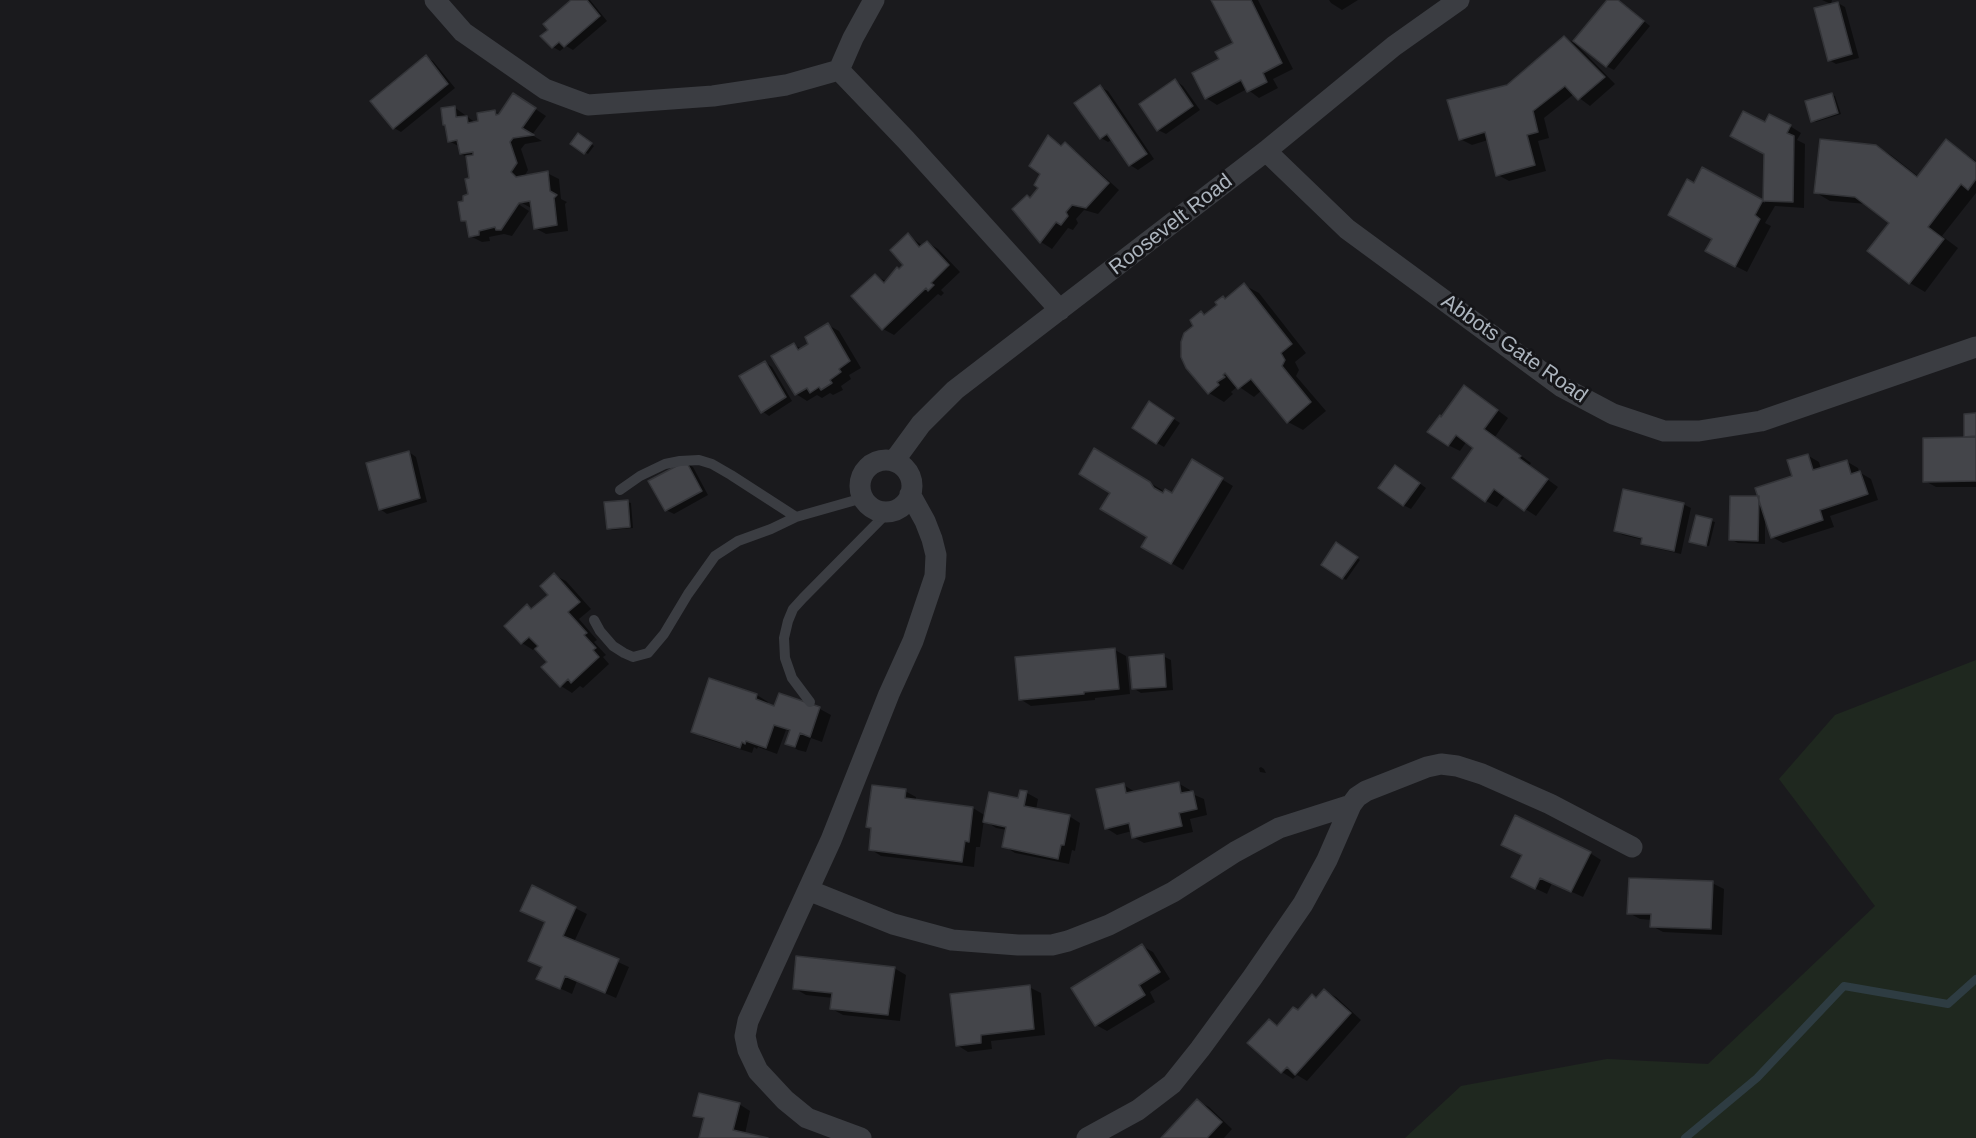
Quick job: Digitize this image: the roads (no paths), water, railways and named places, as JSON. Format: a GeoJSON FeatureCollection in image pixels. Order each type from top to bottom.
{"type":"FeatureCollection","features":[{"type":"Feature","properties":{"kind":"street"},"geometry":{"type":"LineString","coordinates":[[435,0],[463,32],[545,89],[588,105],[724,94],[786,85],[839,70]]}},
{"type":"Feature","properties":{"kind":"street"},"geometry":{"type":"LineString","coordinates":[[839,70],[874,0]]}},
{"type":"Feature","properties":{"kind":"street","name":"Roosevelt Road"},"geometry":{"type":"LineString","coordinates":[[894,461],[921,424],[955,390],[1266,151],[1394,46],[1459,0]]}},
{"type":"Feature","properties":{"kind":"street"},"geometry":{"type":"LineString","coordinates":[[839,70],[906,140],[1060,310]]}},
{"type":"Feature","properties":{"kind":"street","name":"Abbots Gate Road"},"geometry":{"type":"LineString","coordinates":[[1266,151],[1347,229],[1562,387],[1613,414],[1664,431],[1700,431],[1761,421],[1976,347]]}},
{"type":"Feature","properties":{"kind":"street"},"geometry":{"type":"LineString","coordinates":[[884,460],[894,461],[903,466],[909,474],[912,484],[910,494],[905,503],[897,509],[888,512],[878,510],[869,506],[863,498],[860,488],[861,478],[866,469],[874,463],[884,460]]}},
{"type":"Feature","properties":{"kind":"street"},"geometry":{"type":"LineString","coordinates":[[861,1138],[807,1118],[770,1086],[758,1071],[748,1050],[745,1036],[748,1022],[831,840],[889,694],[913,641],[934,576],[936,555],[932,539],[910,494]]}},
{"type":"Feature","properties":{"kind":"street"},"geometry":{"type":"LineString","coordinates":[[1087,1138],[1138,1110],[1172,1084],[1252,978],[1303,904],[1327,860],[1351,805],[1357,796],[1366,791],[1441,764],[1458,766],[1550,804],[1632,847]]}},
{"type":"Feature","properties":{"kind":"street"},"geometry":{"type":"LineString","coordinates":[[808,890],[893,924],[952,940],[1052,945],[1088,933],[1173,892],[1235,852],[1278,828],[1351,805]]}},
{"type":"Feature","properties":{"kind":"lane"},"geometry":{"type":"LineString","coordinates":[[620,490],[640,476],[665,464],[699,460],[712,464],[731,475],[796,517]]}},
{"type":"Feature","properties":{"kind":"lane"},"geometry":{"type":"LineString","coordinates":[[594,620],[613,646],[624,653],[633,657],[648,653],[664,634],[688,594],[715,556],[738,541],[796,517],[863,498]]}},
{"type":"Feature","properties":{"kind":"lane"},"geometry":{"type":"LineString","coordinates":[[810,702],[792,678],[784,658],[784,638],[788,621],[798,604],[888,512]]}},
{"type":"Feature","properties":{"kind":"waterway"},"geometry":{"type":"LineString","coordinates":[[1685,1138],[1757,1078],[1844,986],[1948,1004],[1976,979]]}}]}
